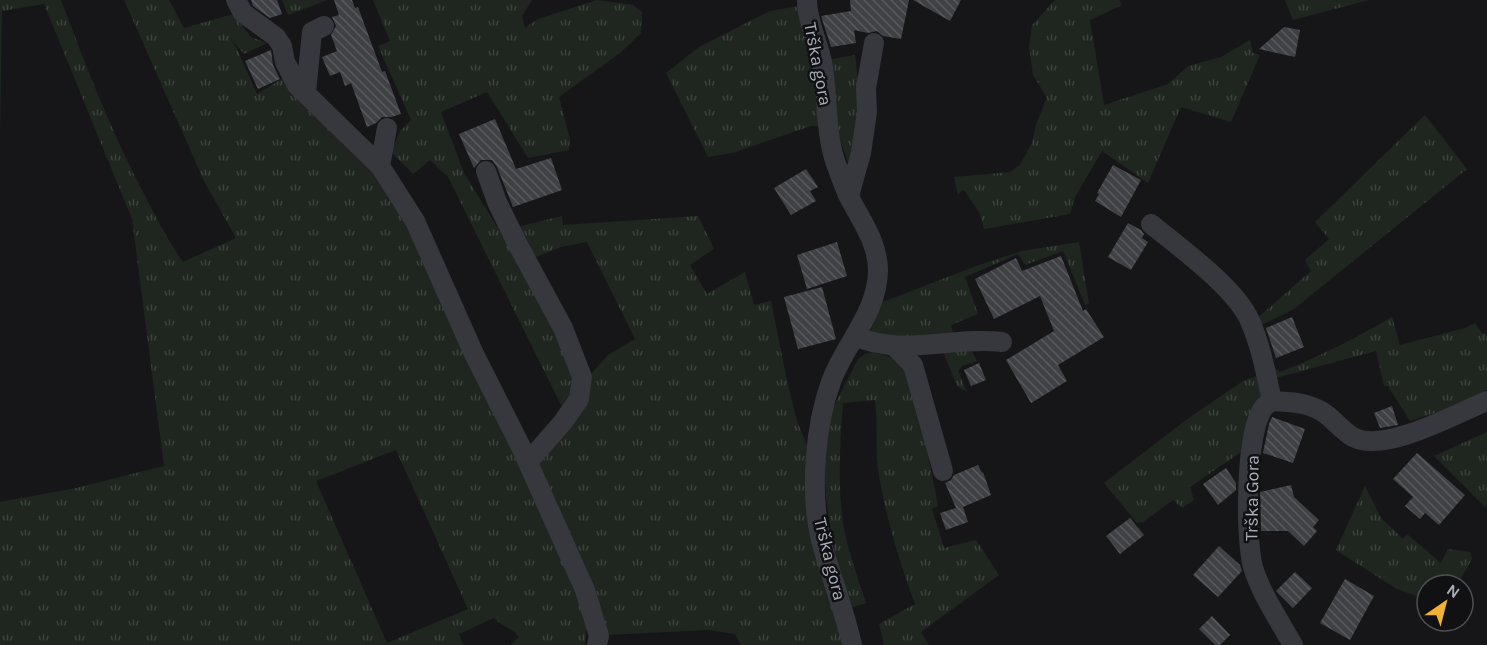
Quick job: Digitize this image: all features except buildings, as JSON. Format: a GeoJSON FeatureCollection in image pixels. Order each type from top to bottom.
{"type":"FeatureCollection","features":[{"type":"Feature","properties":{"kind":"street"},"geometry":{"type":"LineString","coordinates":[[236,0],[243,13],[276,37],[282,46],[285,62],[297,85],[380,166],[415,221],[474,354],[528,462],[585,590],[599,636],[597,645]]}},
{"type":"Feature","properties":{"kind":"street","name":"Trška gora"},"geometry":{"type":"LineString","coordinates":[[807,0],[822,62],[834,159],[849,196],[864,221],[877,257],[878,272],[870,311],[839,361],[830,384],[816,452],[816,500],[820,535],[852,645]]}},
{"type":"Feature","properties":{"kind":"street"},"geometry":{"type":"LineString","coordinates":[[306,92],[312,32],[324,26]]}},
{"type":"Feature","properties":{"kind":"street"},"geometry":{"type":"LineString","coordinates":[[849,196],[861,153],[867,112],[866,88],[874,43]]}},
{"type":"Feature","properties":{"kind":"street"},"geometry":{"type":"LineString","coordinates":[[380,166],[387,128]]}},
{"type":"Feature","properties":{"kind":"street"},"geometry":{"type":"LineString","coordinates":[[486,171],[497,202],[517,243],[563,328],[582,377],[579,399],[563,422],[528,462]]}},
{"type":"Feature","properties":{"kind":"street"},"geometry":{"type":"LineString","coordinates":[[1151,224],[1198,262],[1230,294],[1249,319],[1260,348],[1272,401],[1298,402],[1321,411],[1354,438],[1380,442],[1405,436],[1487,401]]}},
{"type":"Feature","properties":{"kind":"street"},"geometry":{"type":"LineString","coordinates":[[855,336],[868,342],[894,346],[980,339],[1002,342]]}},
{"type":"Feature","properties":{"kind":"street"},"geometry":{"type":"LineString","coordinates":[[894,346],[913,364],[943,471]]}},
{"type":"Feature","properties":{"kind":"street","name":"Trška Gora"},"geometry":{"type":"LineString","coordinates":[[1272,401],[1264,408],[1251,453],[1248,520],[1253,566],[1269,602],[1293,645]]}},
{"type":"Feature","properties":{"kind":"green space"},"geometry":{"type":"Polygon","coordinates":[[[0,0],[61,0],[110,123],[132,171],[183,262],[236,238],[204,181],[124,0],[169,0],[184,28],[233,14],[251,37],[267,43],[244,54],[229,37],[236,47],[257,94],[285,77],[372,166],[401,208],[587,617],[585,645],[511,645],[519,637],[494,618],[459,634],[463,645],[0,645],[0,502],[76,488],[164,466],[132,219],[44,4],[2,11],[0,133],[0,0]],[[396,450],[316,481],[387,643],[468,609],[396,450]]]}},
{"type":"Feature","properties":{"kind":"green space"},"geometry":{"type":"Polygon","coordinates":[[[282,0],[327,0],[288,15],[282,0]]]}},
{"type":"Feature","properties":{"kind":"green space"},"geometry":{"type":"Polygon","coordinates":[[[373,0],[532,0],[522,16],[525,28],[538,19],[597,0],[633,5],[642,12],[641,33],[620,53],[559,97],[570,139],[569,150],[528,158],[487,92],[441,112],[464,173],[545,305],[569,366],[575,391],[564,411],[448,177],[430,160],[413,174],[391,152],[400,131],[411,120],[378,46],[390,41],[373,0]]]}},
{"type":"Feature","properties":{"kind":"green space"},"geometry":{"type":"Polygon","coordinates":[[[1055,0],[1119,0],[1122,5],[1090,20],[1104,105],[1168,84],[1188,66],[1221,57],[1250,40],[1253,53],[1260,55],[1231,122],[1181,107],[1148,183],[1102,151],[1075,197],[1070,214],[984,229],[980,214],[965,191],[962,190],[958,195],[954,177],[1010,172],[1020,165],[1032,143],[1036,124],[1047,98],[1033,75],[1029,46],[1032,25],[1055,0]]]}},
{"type":"Feature","properties":{"kind":"green space"},"geometry":{"type":"Polygon","coordinates":[[[1285,0],[1369,0],[1293,20],[1285,0]]]}},
{"type":"Feature","properties":{"kind":"green space"},"geometry":{"type":"Polygon","coordinates":[[[799,6],[816,63],[822,126],[811,126],[732,153],[708,157],[666,73],[699,47],[770,11],[799,6]]]}},
{"type":"Feature","properties":{"kind":"green space"},"geometry":{"type":"Polygon","coordinates":[[[855,55],[861,106],[852,174],[834,122],[827,60],[855,55]]]}},
{"type":"Feature","properties":{"kind":"green space"},"geometry":{"type":"Polygon","coordinates":[[[1425,115],[1467,169],[1294,309],[1259,326],[1255,320],[1311,271],[1305,260],[1329,239],[1315,222],[1425,115]]]}},
{"type":"Feature","properties":{"kind":"green space"},"geometry":{"type":"Polygon","coordinates":[[[562,216],[563,225],[698,216],[714,249],[690,265],[707,294],[745,272],[754,305],[771,301],[792,403],[809,451],[815,479],[843,645],[741,645],[735,634],[709,630],[606,635],[582,567],[539,463],[572,424],[590,396],[590,375],[608,355],[635,339],[587,242],[561,247],[536,257],[517,227],[562,216]]]}},
{"type":"Feature","properties":{"kind":"green space"},"geometry":{"type":"Polygon","coordinates":[[[1079,242],[1089,303],[1085,305],[1063,251],[1025,265],[1018,254],[965,277],[978,314],[951,325],[954,337],[869,336],[880,303],[1022,251],[1079,242]]]}},
{"type":"Feature","properties":{"kind":"green space"},"geometry":{"type":"Polygon","coordinates":[[[1392,317],[1400,345],[1465,328],[1475,323],[1482,333],[1487,334],[1487,390],[1447,409],[1410,421],[1388,386],[1384,386],[1376,351],[1272,379],[1272,366],[1280,372],[1295,366],[1337,347],[1392,317]]]}},
{"type":"Feature","properties":{"kind":"green space"},"geometry":{"type":"Polygon","coordinates":[[[970,347],[977,361],[962,366],[958,371],[967,392],[957,386],[942,349],[970,347]]]}},
{"type":"Feature","properties":{"kind":"green space"},"geometry":{"type":"Polygon","coordinates":[[[873,352],[890,357],[912,373],[938,506],[932,509],[944,548],[976,540],[999,575],[921,632],[929,645],[884,645],[879,624],[915,604],[884,504],[877,460],[875,400],[843,403],[840,450],[840,497],[844,528],[866,603],[847,609],[831,533],[825,479],[828,428],[835,404],[858,359],[873,352]]]}},
{"type":"Feature","properties":{"kind":"green space"},"geometry":{"type":"Polygon","coordinates":[[[1257,376],[1262,386],[1262,400],[1244,450],[1190,487],[1194,500],[1182,508],[1173,500],[1143,522],[1137,523],[1104,483],[1186,420],[1243,381],[1257,376]]]}},
{"type":"Feature","properties":{"kind":"green space"},"geometry":{"type":"Polygon","coordinates":[[[1487,432],[1487,499],[1486,508],[1434,456],[1487,432]]]}},
{"type":"Feature","properties":{"kind":"green space"},"geometry":{"type":"Polygon","coordinates":[[[1365,486],[1381,518],[1403,539],[1407,534],[1441,563],[1448,549],[1470,552],[1472,559],[1464,573],[1415,573],[1415,596],[1395,588],[1336,550],[1365,486]]]}}]}
